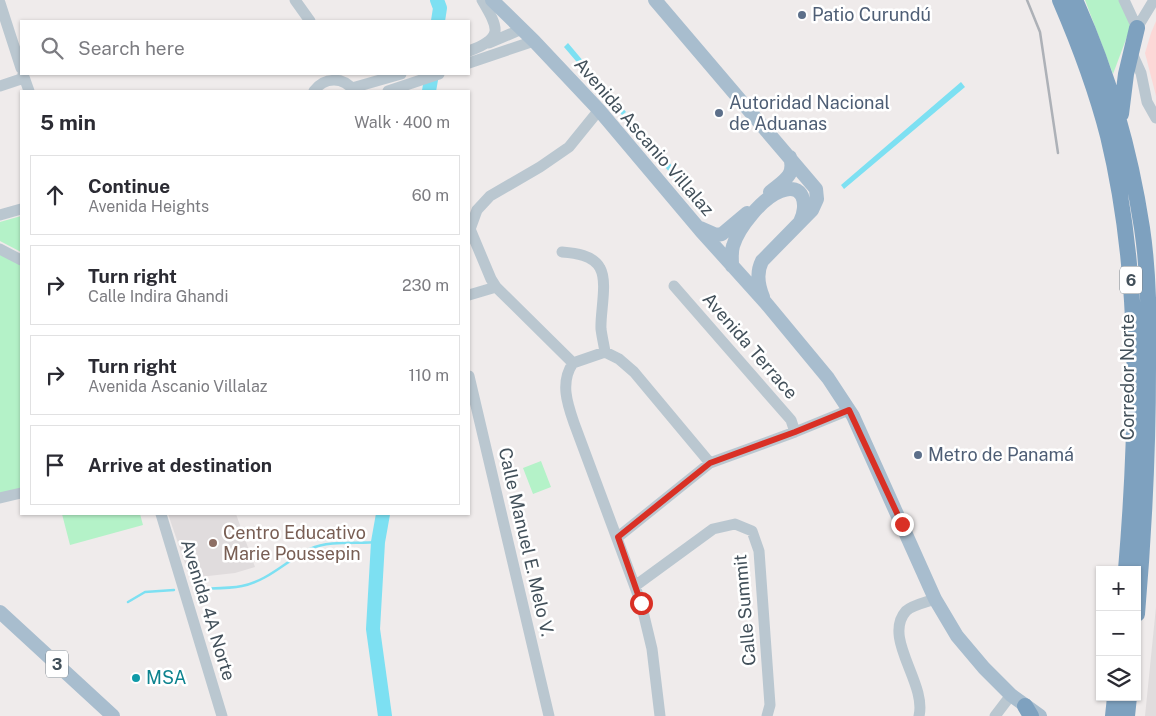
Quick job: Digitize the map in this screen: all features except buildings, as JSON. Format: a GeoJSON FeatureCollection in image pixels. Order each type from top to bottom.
{"type":"FeatureCollection","features":[{"type":"Feature","properties":{"kind":"highway","name":"Corredor Norte"},"geometry":{"type":"LineString","coordinates":[[1060,0],[1081,49],[1107,134],[1125,229],[1132,296],[1134,375],[1132,471],[1126,566]]}},
{"type":"Feature","properties":{"kind":"highway","name":"Corredor Norte"},"geometry":{"type":"LineString","coordinates":[[1075,0],[1094,42],[1120,121],[1134,179],[1142,230],[1149,303],[1147,468],[1137,611]]}},
{"type":"Feature","properties":{"kind":"highway"},"geometry":{"type":"LineString","coordinates":[[1120,121],[1126,74],[1137,28]]}},
{"type":"Feature","properties":{"kind":"highway"},"geometry":{"type":"LineString","coordinates":[[1113,716],[1115,701]]}},
{"type":"Feature","properties":{"kind":"highway"},"geometry":{"type":"LineString","coordinates":[[1127,716],[1129,701]]}},
{"type":"Feature","properties":{"kind":"main road","name":"Avenida Ascanio Villalaz"},"geometry":{"type":"LineString","coordinates":[[492,0],[534,41],[599,110],[828,378],[849,410],[935,599],[957,636],[984,668],[1011,695],[1028,711],[1040,716]]}},
{"type":"Feature","properties":{"kind":"main road","name":"Avenida Ascanio Villalaz"},"geometry":{"type":"LineString","coordinates":[[655,0],[812,184],[817,194],[814,208],[763,259],[760,265],[758,282],[765,302]]}},
{"type":"Feature","properties":{"kind":"main road"},"geometry":{"type":"LineString","coordinates":[[699,228],[717,235],[728,230],[789,176],[792,168],[790,158]]}},
{"type":"Feature","properties":{"kind":"main road"},"geometry":{"type":"LineString","coordinates":[[732,266],[733,247],[745,224],[756,211],[778,192],[793,190],[804,199],[805,209],[799,224]]}},
{"type":"Feature","properties":{"kind":"main road","name":"3"},"geometry":{"type":"LineString","coordinates":[[0,612],[113,716]]}},
{"type":"Feature","properties":{"kind":"street"},"geometry":{"type":"LineString","coordinates":[[295,0],[309,20]]}},
{"type":"Feature","properties":{"kind":"street"},"geometry":{"type":"LineString","coordinates":[[482,0],[492,16],[495,29],[494,37],[486,44]]}},
{"type":"Feature","properties":{"kind":"street"},"geometry":{"type":"LineString","coordinates":[[1124,0],[1137,28]]}},
{"type":"Feature","properties":{"kind":"street"},"geometry":{"type":"LineString","coordinates":[[1137,28],[1154,0]]}},
{"type":"Feature","properties":{"kind":"street"},"geometry":{"type":"LineString","coordinates":[[0,2],[20,64]]}},
{"type":"Feature","properties":{"kind":"street"},"geometry":{"type":"LineString","coordinates":[[470,51],[522,29]]}},
{"type":"Feature","properties":{"kind":"street"},"geometry":{"type":"LineString","coordinates":[[470,63],[534,41]]}},
{"type":"Feature","properties":{"kind":"street"},"geometry":{"type":"LineString","coordinates":[[1131,51],[1141,73],[1147,102],[1156,118]]}},
{"type":"Feature","properties":{"kind":"street"},"geometry":{"type":"LineString","coordinates":[[0,86],[20,75]]}},
{"type":"Feature","properties":{"kind":"street"},"geometry":{"type":"LineString","coordinates":[[24,75],[29,90]]}},
{"type":"Feature","properties":{"kind":"street"},"geometry":{"type":"LineString","coordinates":[[315,90],[328,77],[339,80],[353,90],[398,75]]}},
{"type":"Feature","properties":{"kind":"street"},"geometry":{"type":"LineString","coordinates":[[391,90],[436,75]]}},
{"type":"Feature","properties":{"kind":"street"},"geometry":{"type":"LineString","coordinates":[[470,228],[477,210],[490,196],[540,168],[569,147],[599,110]]}},
{"type":"Feature","properties":{"kind":"street"},"geometry":{"type":"LineString","coordinates":[[0,215],[20,209]]}},
{"type":"Feature","properties":{"kind":"street"},"geometry":{"type":"LineString","coordinates":[[470,232],[496,287],[573,363]]}},
{"type":"Feature","properties":{"kind":"street"},"geometry":{"type":"LineString","coordinates":[[0,249],[20,259]]}},
{"type":"Feature","properties":{"kind":"street"},"geometry":{"type":"LineString","coordinates":[[562,252],[575,253],[590,258],[600,268],[603,280],[601,330],[605,352]]}},
{"type":"Feature","properties":{"kind":"street","name":"Avenida Terrace"},"geometry":{"type":"LineString","coordinates":[[674,286],[791,420],[795,432]]}},
{"type":"Feature","properties":{"kind":"street"},"geometry":{"type":"LineString","coordinates":[[470,295],[496,287]]}},
{"type":"Feature","properties":{"kind":"street"},"geometry":{"type":"LineString","coordinates":[[660,716],[652,649],[641,603],[566,400],[566,372],[573,363],[605,352],[619,359],[634,372],[710,463]]}},
{"type":"Feature","properties":{"kind":"street","name":"Calle Manuel E. Melo V."},"geometry":{"type":"LineString","coordinates":[[470,380],[548,716]]}},
{"type":"Feature","properties":{"kind":"street"},"geometry":{"type":"LineString","coordinates":[[618,537],[710,463],[849,410]]}},
{"type":"Feature","properties":{"kind":"street"},"geometry":{"type":"LineString","coordinates":[[0,498],[20,493]]}},
{"type":"Feature","properties":{"kind":"street","name":"Avenida 4A Norte"},"geometry":{"type":"LineString","coordinates":[[161,515],[222,716]]}},
{"type":"Feature","properties":{"kind":"street","name":"Calle Summit"},"geometry":{"type":"LineString","coordinates":[[635,586],[713,529],[735,524],[752,531],[759,551],[769,711]]}},
{"type":"Feature","properties":{"kind":"street"},"geometry":{"type":"LineString","coordinates":[[919,716],[921,709],[918,690],[900,642],[898,629],[900,621],[907,610],[935,599]]}},
{"type":"Feature","properties":{"kind":"street"},"geometry":{"type":"LineString","coordinates":[[995,716],[1011,695]]}},
{"type":"Feature","properties":{"kind":"street"},"geometry":{"type":"LineString","coordinates":[[769,711],[775,716]]}},
{"type":"Feature","properties":{"kind":"shaded area"},"geometry":{"type":"Polygon","coordinates":[[[1156,21],[1156,96],[1145,53],[1156,21]]]}},
{"type":"Feature","properties":{"kind":"shaded area","name":"Centro Educativo Marie Poussepin"},"geometry":{"type":"Polygon","coordinates":[[[168,515],[236,515],[255,567],[235,573],[190,578],[168,515]]]}},
{"type":"Feature","properties":{"kind":"shaded area"},"geometry":{"type":"Polygon","coordinates":[[[1156,607],[1156,716],[1145,716],[1156,607]]]}},
{"type":"Feature","properties":{"kind":"green space"},"geometry":{"type":"Polygon","coordinates":[[[1085,0],[1119,0],[1131,26],[1113,74],[1085,0]]]}},
{"type":"Feature","properties":{"kind":"green space"},"geometry":{"type":"Polygon","coordinates":[[[20,216],[20,251],[0,241],[0,222],[20,216]]]}},
{"type":"Feature","properties":{"kind":"green space"},"geometry":{"type":"Polygon","coordinates":[[[0,249],[20,259],[20,493],[0,498],[0,249]]]}},
{"type":"Feature","properties":{"kind":"green space"},"geometry":{"type":"Polygon","coordinates":[[[541,461],[551,487],[533,494],[523,468],[541,461]]]}},
{"type":"Feature","properties":{"kind":"green space"},"geometry":{"type":"Polygon","coordinates":[[[62,515],[140,515],[143,525],[70,545],[62,515]]]}},
{"type":"Feature","properties":{"kind":"water"},"geometry":{"type":"Polygon","coordinates":[[[568,43],[626,112],[622,115],[564,47],[568,43]]]}},
{"type":"Feature","properties":{"kind":"water"},"geometry":{"type":"Polygon","coordinates":[[[961,82],[965,87],[844,189],[841,185],[961,82]]]}},
{"type":"Feature","properties":{"kind":"water"},"geometry":{"type":"Polygon","coordinates":[[[655,145],[690,188],[686,192],[650,149],[655,145]]]}},
{"type":"Feature","properties":{"kind":"waterway"},"geometry":{"type":"LineString","coordinates":[[437,0],[440,8],[438,20]]}},
{"type":"Feature","properties":{"kind":"waterway"},"geometry":{"type":"LineString","coordinates":[[429,90],[432,75]]}},
{"type":"Feature","properties":{"kind":"waterway"},"geometry":{"type":"LineString","coordinates":[[383,515],[378,542],[373,629],[385,716]]}},
{"type":"Feature","properties":{"kind":"waterway"},"geometry":{"type":"LineString","coordinates":[[195,589],[230,588],[260,580],[318,546],[335,543],[378,542]]}},
{"type":"Feature","properties":{"kind":"waterway"},"geometry":{"type":"LineString","coordinates":[[128,602],[145,592],[174,590]]}},
{"type":"Feature","properties":{"kind":"railway"},"geometry":{"type":"LineString","coordinates":[[1027,0],[1040,32],[1058,153]]}},
{"type":"Feature","properties":{"kind":"place","name":"Patio Curundú"},"geometry":{"type":"Point","coordinates":[802,15]}},
{"type":"Feature","properties":{"kind":"place","name":"Autoridad Nacional de Aduanas"},"geometry":{"type":"Point","coordinates":[719,113]}},
{"type":"Feature","properties":{"kind":"place","name":"Metro de Panamá"},"geometry":{"type":"Point","coordinates":[918,455]}},
{"type":"Feature","properties":{"kind":"place","name":"Centro Educativo Marie Poussepin"},"geometry":{"type":"Point","coordinates":[213,543]}},
{"type":"Feature","properties":{"kind":"place","name":"MSA"},"geometry":{"type":"Point","coordinates":[136,678]}},
{"type":"Feature","properties":{"kind":"route"},"geometry":{"type":"LineString","coordinates":[[641,603],[618,537],[648,515],[710,463],[849,410],[902,524]]}}]}
